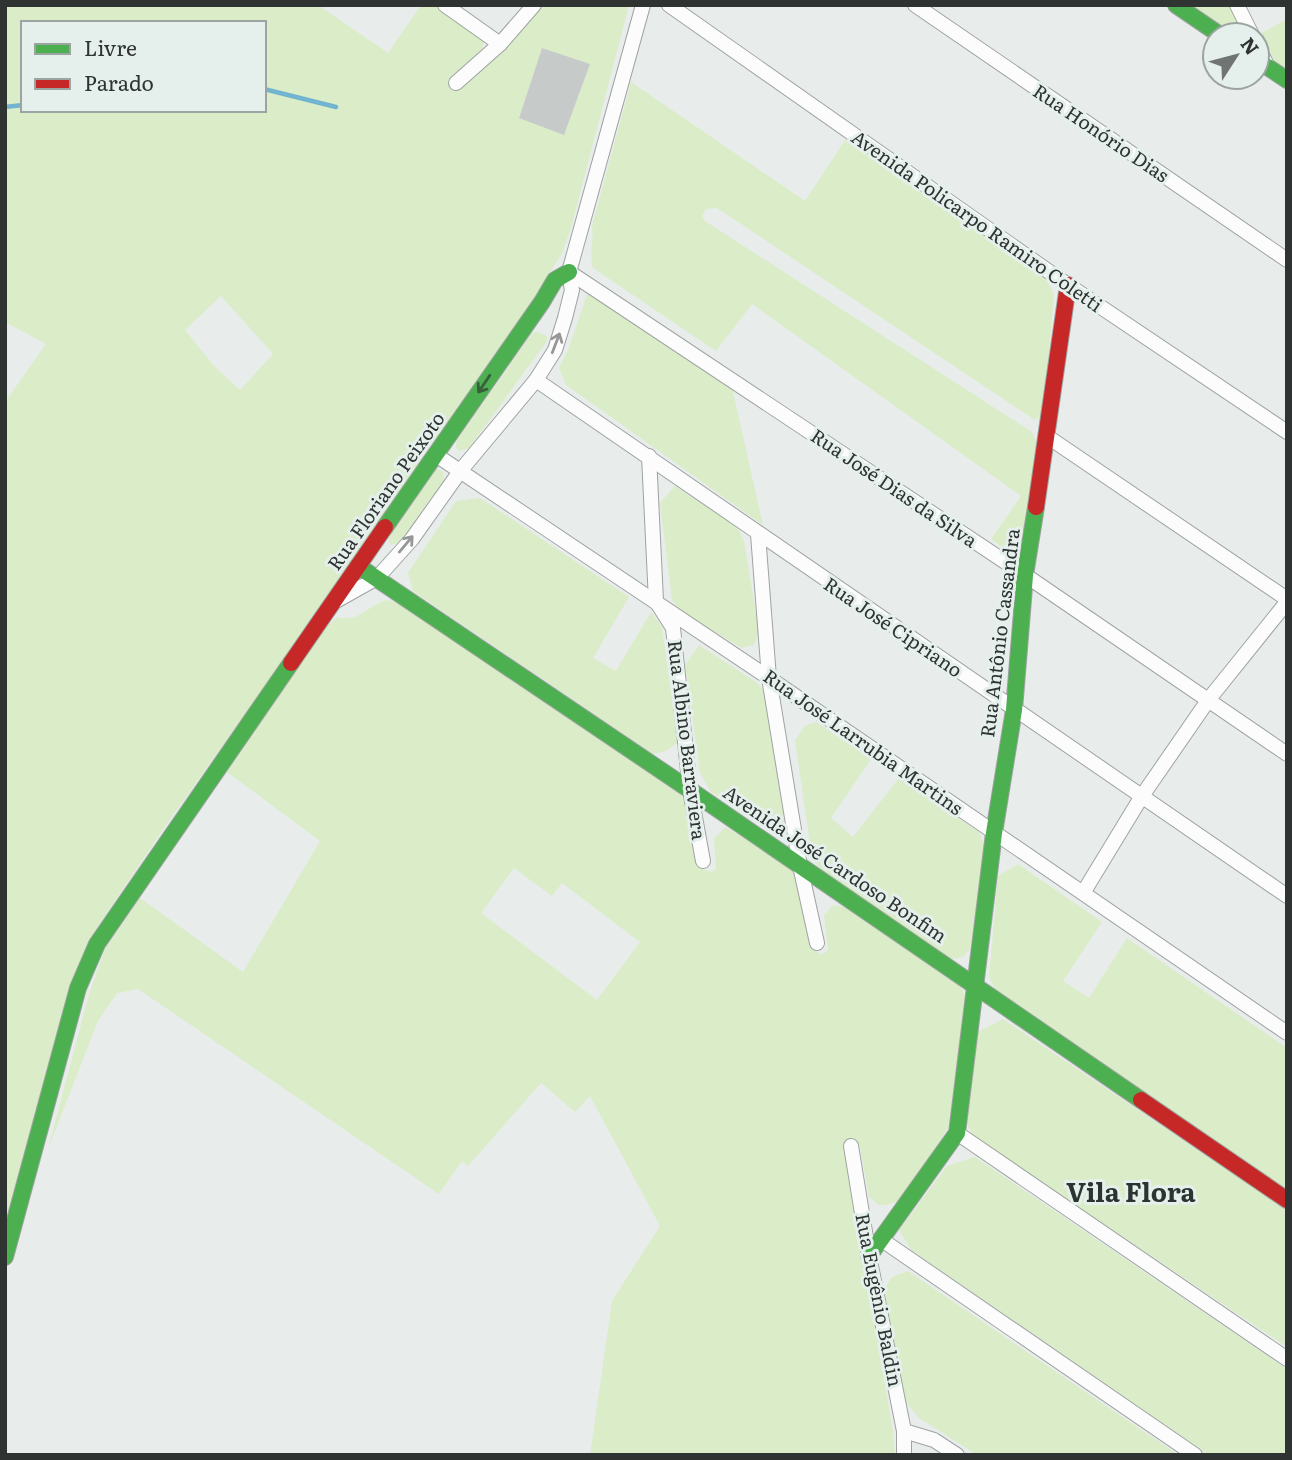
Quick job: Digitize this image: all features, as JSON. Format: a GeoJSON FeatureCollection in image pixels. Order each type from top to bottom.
{"type":"FeatureCollection","features":[{"type":"Feature","properties":{"kind":"street"},"geometry":{"type":"LineString","coordinates":[[445,5],[500,44]]}},
{"type":"Feature","properties":{"kind":"street"},"geometry":{"type":"LineString","coordinates":[[456,83],[500,44],[534,5]]}},
{"type":"Feature","properties":{"kind":"street","name":"Rua Floriano Peixoto"},"geometry":{"type":"LineString","coordinates":[[335,601],[377,578],[412,539],[461,470],[536,380],[555,350],[572,290],[569,272],[643,5]]}},
{"type":"Feature","properties":{"kind":"street","name":"Avenida Policarpo Ramiro Coletti"},"geometry":{"type":"LineString","coordinates":[[670,5],[1068,285],[1287,432]]}},
{"type":"Feature","properties":{"kind":"street","name":"Rua Honório Dias"},"geometry":{"type":"LineString","coordinates":[[915,5],[1287,260]]}},
{"type":"Feature","properties":{"kind":"street"},"geometry":{"type":"LineString","coordinates":[[1176,5],[1201,22]]}},
{"type":"Feature","properties":{"kind":"street"},"geometry":{"type":"LineString","coordinates":[[1237,5],[1245,21]]}},
{"type":"Feature","properties":{"kind":"street"},"geometry":{"type":"LineString","coordinates":[[1271,69],[1287,80]]}},
{"type":"Feature","properties":{"kind":"street","name":"Rua Floriano Peixoto"},"geometry":{"type":"LineString","coordinates":[[335,601],[555,280],[569,272]]}},
{"type":"Feature","properties":{"kind":"street","name":"Rua José Dias da Silva"},"geometry":{"type":"LineString","coordinates":[[569,272],[1026,575],[1287,754]]}},
{"type":"Feature","properties":{"kind":"street","name":"Rua Antônio Cassandra"},"geometry":{"type":"LineString","coordinates":[[957,1133],[994,833],[1014,710],[1026,575],[1068,285]]}},
{"type":"Feature","properties":{"kind":"street","name":"Rua José Cipriano"},"geometry":{"type":"LineString","coordinates":[[536,380],[1287,896]]}},
{"type":"Feature","properties":{"kind":"street"},"geometry":{"type":"LineString","coordinates":[[1048,437],[1287,600],[1209,699],[1142,796],[1083,893]]}},
{"type":"Feature","properties":{"kind":"street","name":"Rua José Larrubia Martins"},"geometry":{"type":"LineString","coordinates":[[436,455],[656,601],[1287,1033]]}},
{"type":"Feature","properties":{"kind":"street","name":"Rua Albino Barraviera"},"geometry":{"type":"LineString","coordinates":[[649,456],[656,601],[673,628],[690,790],[703,861]]}},
{"type":"Feature","properties":{"kind":"street"},"geometry":{"type":"LineString","coordinates":[[758,534],[769,678],[800,866],[817,943]]}},
{"type":"Feature","properties":{"kind":"street","name":"Avenida José Cardoso Bonfim"},"geometry":{"type":"LineString","coordinates":[[359,566],[1287,1199]]}},
{"type":"Feature","properties":{"kind":"street"},"geometry":{"type":"LineString","coordinates":[[5,1257],[78,988],[97,944],[335,601]]}},
{"type":"Feature","properties":{"kind":"street"},"geometry":{"type":"LineString","coordinates":[[869,1256],[957,1133],[1287,1359]]}},
{"type":"Feature","properties":{"kind":"street","name":"Rua Eugênio Baldin"},"geometry":{"type":"LineString","coordinates":[[851,1146],[869,1256],[904,1431],[904,1455]]}},
{"type":"Feature","properties":{"kind":"street"},"geometry":{"type":"LineString","coordinates":[[883,1240],[1195,1455]]}},
{"type":"Feature","properties":{"kind":"street"},"geometry":{"type":"LineString","coordinates":[[904,1431],[934,1440],[957,1455]]}},
{"type":"Feature","properties":{"kind":"green space"},"geometry":{"type":"Polygon","coordinates":[[[5,5],[318,5],[388,53],[421,5],[434,5],[483,37],[483,48],[451,78],[449,85],[454,90],[462,87],[504,47],[543,5],[629,5],[571,228],[562,253],[535,297],[90,938],[5,1221],[5,402],[46,344],[5,322],[5,5]],[[542,48],[519,117],[564,135],[590,64],[542,48]],[[221,296],[185,330],[214,366],[240,390],[273,354],[221,296]]]}},
{"type":"Feature","properties":{"kind":"green space"},"geometry":{"type":"Polygon","coordinates":[[[1191,5],[1231,5],[1240,21],[1214,21],[1191,5]]]}},
{"type":"Feature","properties":{"kind":"green space"},"geometry":{"type":"Polygon","coordinates":[[[1287,19],[1287,73],[1271,54],[1271,28],[1287,19]]]}},
{"type":"Feature","properties":{"kind":"green space"},"geometry":{"type":"Polygon","coordinates":[[[631,82],[805,201],[845,140],[1045,276],[1054,295],[1043,414],[1035,420],[717,208],[706,209],[702,216],[705,221],[1032,432],[1037,443],[1024,538],[1013,546],[1003,548],[991,539],[1021,496],[752,304],[716,351],[593,268],[592,226],[631,82]]]}},
{"type":"Feature","properties":{"kind":"green space"},"geometry":{"type":"Polygon","coordinates":[[[588,292],[729,374],[763,525],[566,385],[559,368],[588,292]]]}},
{"type":"Feature","properties":{"kind":"green space"},"geometry":{"type":"Polygon","coordinates":[[[532,333],[547,336],[547,341],[469,448],[459,451],[456,447],[457,440],[532,333]]]}},
{"type":"Feature","properties":{"kind":"green space"},"geometry":{"type":"Polygon","coordinates":[[[433,469],[443,472],[444,482],[401,542],[391,545],[389,535],[433,469]]]}},
{"type":"Feature","properties":{"kind":"green space"},"geometry":{"type":"Polygon","coordinates":[[[675,486],[736,525],[744,541],[759,632],[754,645],[742,648],[680,611],[672,600],[660,503],[675,486]]]}},
{"type":"Feature","properties":{"kind":"green space"},"geometry":{"type":"Polygon","coordinates":[[[480,498],[629,597],[593,658],[616,671],[651,612],[662,627],[678,742],[666,751],[653,754],[413,591],[408,573],[456,501],[480,498]]]}},
{"type":"Feature","properties":{"kind":"green space"},"geometry":{"type":"Polygon","coordinates":[[[387,600],[398,603],[680,793],[688,806],[696,862],[700,868],[711,872],[716,869],[714,838],[726,827],[784,863],[801,887],[806,929],[814,948],[821,955],[828,950],[824,915],[833,905],[846,907],[961,987],[966,998],[948,1128],[903,1199],[879,1205],[869,1197],[860,1147],[855,1141],[844,1147],[895,1455],[590,1455],[612,1301],[660,1226],[590,1096],[575,1112],[541,1083],[468,1166],[462,1161],[439,1194],[138,989],[117,993],[98,1021],[48,1149],[89,994],[105,949],[140,898],[243,972],[320,841],[227,772],[324,630],[337,617],[352,618],[387,600]],[[514,868],[481,913],[597,1000],[640,942],[562,883],[552,896],[514,868]]]}},
{"type":"Feature","properties":{"kind":"green space"},"geometry":{"type":"Polygon","coordinates":[[[699,645],[756,682],[764,691],[786,819],[780,828],[769,830],[711,792],[700,773],[685,665],[699,645]]]}},
{"type":"Feature","properties":{"kind":"green space"},"geometry":{"type":"Polygon","coordinates":[[[816,722],[871,759],[831,818],[853,837],[899,778],[979,832],[985,848],[970,949],[963,957],[952,959],[824,874],[812,858],[795,740],[805,726],[816,722]]]}},
{"type":"Feature","properties":{"kind":"green space"},"geometry":{"type":"Polygon","coordinates":[[[1018,864],[1102,922],[1063,981],[1089,998],[1127,938],[1287,1048],[1287,1190],[996,991],[989,977],[998,876],[1018,864]]]}},
{"type":"Feature","properties":{"kind":"green space"},"geometry":{"type":"Polygon","coordinates":[[[1003,1019],[1287,1210],[1287,1347],[974,1137],[966,1122],[977,1032],[1003,1019]]]}},
{"type":"Feature","properties":{"kind":"green space"},"geometry":{"type":"Polygon","coordinates":[[[975,1157],[1287,1369],[1287,1453],[1209,1455],[911,1250],[899,1230],[947,1166],[975,1157]]]}},
{"type":"Feature","properties":{"kind":"green space"},"geometry":{"type":"Polygon","coordinates":[[[908,1271],[1178,1455],[977,1455],[919,1418],[906,1402],[882,1293],[892,1277],[908,1271]]]}},
{"type":"Feature","properties":{"kind":"building"},"geometry":{"type":"Polygon","coordinates":[[[542,48],[590,64],[564,135],[519,118],[542,48]]]}},
{"type":"Feature","properties":{"kind":"waterway"},"geometry":{"type":"LineString","coordinates":[[266,90],[336,107]]}},
{"type":"Feature","properties":{"kind":"waterway"},"geometry":{"type":"LineString","coordinates":[[5,107],[21,105]]}},
{"type":"Feature","properties":{"kind":"traffic: fast"},"geometry":{"type":"LineString","coordinates":[[1176,5],[1201,22]]}},
{"type":"Feature","properties":{"kind":"traffic: fast"},"geometry":{"type":"LineString","coordinates":[[1271,69],[1287,80]]}},
{"type":"Feature","properties":{"kind":"traffic: fast"},"geometry":{"type":"LineString","coordinates":[[385,527],[555,280],[569,272]]}},
{"type":"Feature","properties":{"kind":"traffic: fast"},"geometry":{"type":"LineString","coordinates":[[869,1256],[957,1133],[994,833],[1014,710],[1025,575],[1036,507]]}},
{"type":"Feature","properties":{"kind":"traffic: fast"},"geometry":{"type":"LineString","coordinates":[[358,566],[1141,1100]]}},
{"type":"Feature","properties":{"kind":"traffic: fast"},"geometry":{"type":"LineString","coordinates":[[5,1257],[78,988],[97,944],[291,663]]}},
{"type":"Feature","properties":{"kind":"traffic: jam"},"geometry":{"type":"LineString","coordinates":[[1036,507],[1068,285]]}},
{"type":"Feature","properties":{"kind":"traffic: jam"},"geometry":{"type":"LineString","coordinates":[[291,663],[385,527]]}},
{"type":"Feature","properties":{"kind":"traffic: jam"},"geometry":{"type":"LineString","coordinates":[[1141,1100],[1287,1200]]}},
{"type":"Feature","properties":{"kind":"district","name":"Vila Flora"},"geometry":{"type":"Point","coordinates":[1131,1193]}}]}
